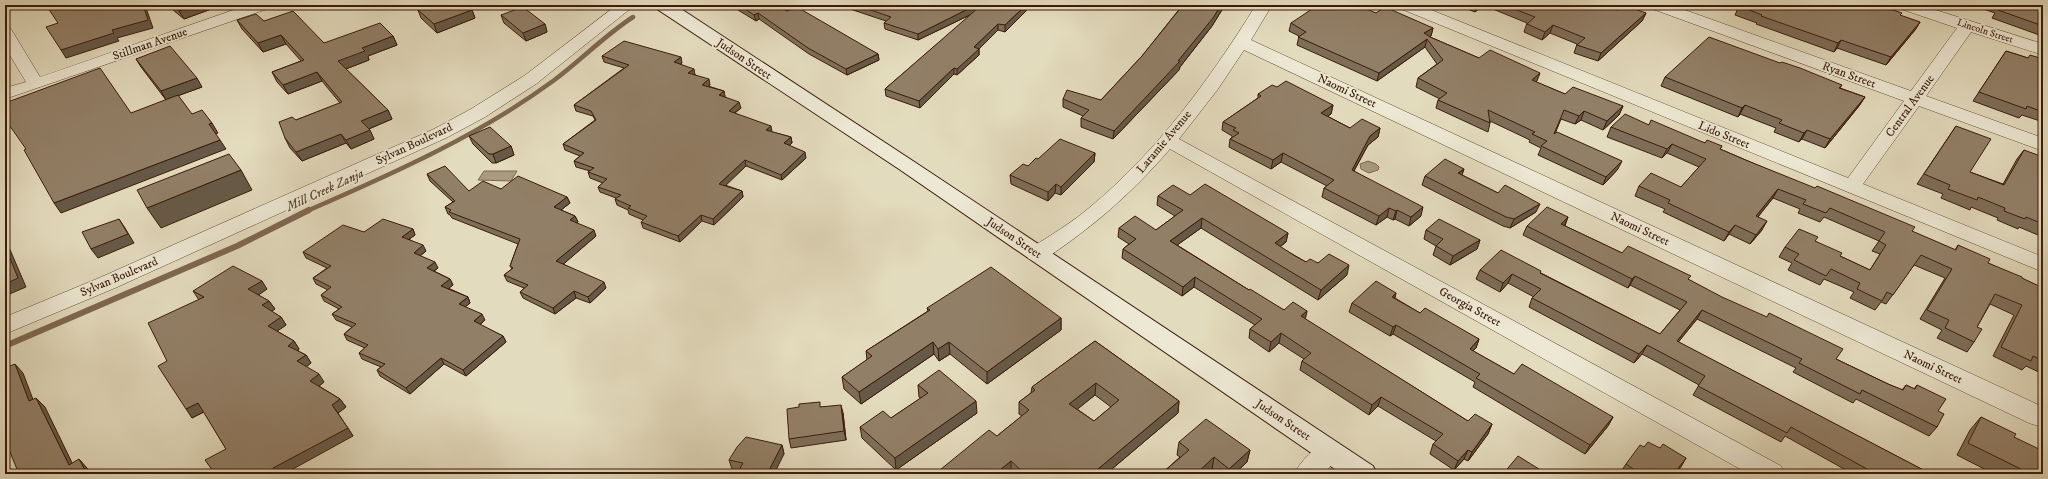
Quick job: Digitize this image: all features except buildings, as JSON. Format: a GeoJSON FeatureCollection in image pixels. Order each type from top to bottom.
{"type":"FeatureCollection","features":[{"type":"Feature","properties":{"kind":"main road","name":"Judson Street"},"geometry":{"type":"LineString","coordinates":[[663,5],[1037,254],[1363,474]]}},
{"type":"Feature","properties":{"kind":"street","name":"Stillman Avenue"},"geometry":{"type":"LineString","coordinates":[[5,94],[264,5]]}},
{"type":"Feature","properties":{"kind":"street","name":"Sylvan Boulevard"},"geometry":{"type":"LineString","coordinates":[[5,326],[115,280],[441,133],[478,113],[530,80],[627,5]]}},
{"type":"Feature","properties":{"kind":"street","name":"Laramie Avenue"},"geometry":{"type":"LineString","coordinates":[[1037,254],[1078,227],[1104,207],[1168,140],[1242,42],[1264,5]]}},
{"type":"Feature","properties":{"kind":"street","name":"Lido Street"},"geometry":{"type":"LineString","coordinates":[[1405,5],[2043,265]]}},
{"type":"Feature","properties":{"kind":"street","name":"Ryan Street"},"geometry":{"type":"LineString","coordinates":[[1656,5],[2043,145]]}},
{"type":"Feature","properties":{"kind":"street","name":"Lincoln Street"},"geometry":{"type":"LineString","coordinates":[[1904,5],[2043,50]]}},
{"type":"Feature","properties":{"kind":"street","name":"Central Avenue"},"geometry":{"type":"LineString","coordinates":[[1852,186],[1967,26]]}},
{"type":"Feature","properties":{"kind":"street"},"geometry":{"type":"LineString","coordinates":[[5,33],[36,84]]}},
{"type":"Feature","properties":{"kind":"street","name":"Naomi Street"},"geometry":{"type":"LineString","coordinates":[[1242,42],[2038,416]]}},
{"type":"Feature","properties":{"kind":"street","name":"Georgia Street"},"geometry":{"type":"LineString","coordinates":[[1168,140],[1772,474]]}},
{"type":"Feature","properties":{"kind":"street"},"geometry":{"type":"LineString","coordinates":[[1306,474],[1329,451]]}},
{"type":"Feature","properties":{"kind":"shaded area"},"geometry":{"type":"Polygon","coordinates":[[[1368,161],[1376,164],[1379,167],[1378,170],[1369,173],[1361,169],[1360,164],[1368,161]]]}},
{"type":"Feature","properties":{"kind":"shaded area"},"geometry":{"type":"Polygon","coordinates":[[[484,171],[517,171],[511,181],[478,180],[484,171]]]}},
{"type":"Feature","properties":{"kind":"waterway","name":"Mill Creek Zanja"},"geometry":{"type":"LineString","coordinates":[[307,211],[371,183],[465,137],[524,101],[553,81],[612,32],[633,17]]}},
{"type":"Feature","properties":{"kind":"waterway","name":"Mill Creek Zanja"},"geometry":{"type":"LineString","coordinates":[[5,346],[237,246],[307,211]]}}]}
